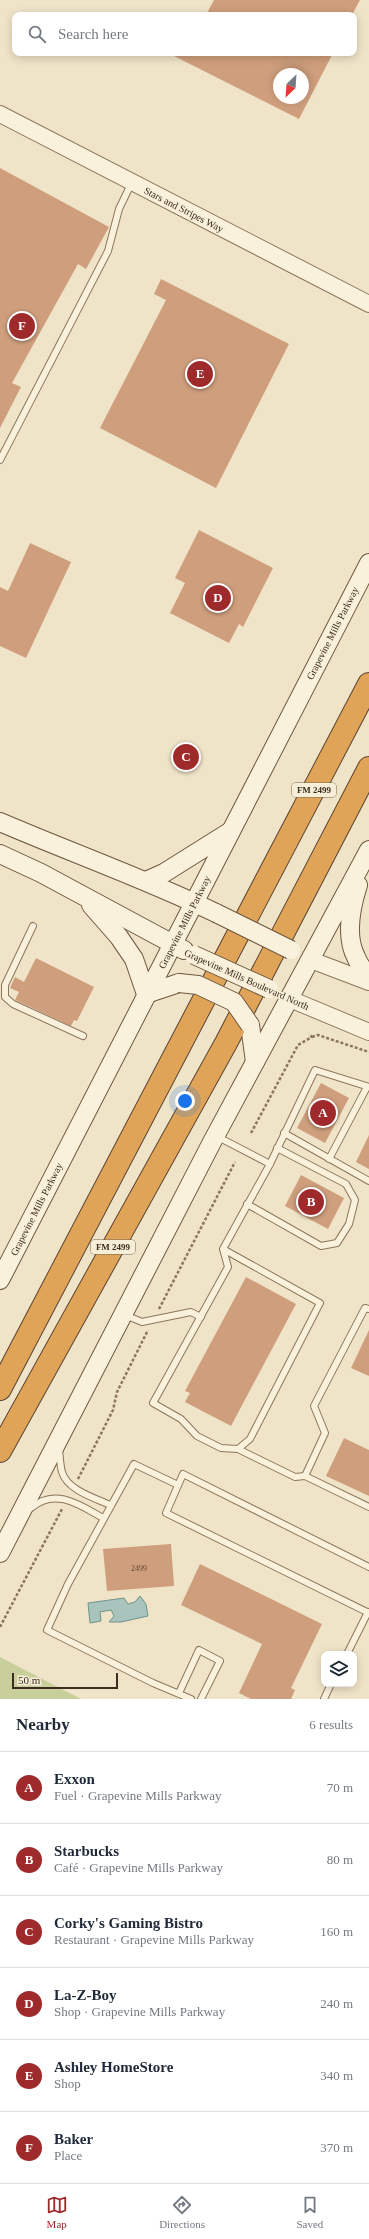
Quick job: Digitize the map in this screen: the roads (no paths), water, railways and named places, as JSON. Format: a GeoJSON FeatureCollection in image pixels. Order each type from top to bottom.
{"type":"FeatureCollection","features":[{"type":"Feature","properties":{"kind":"highway","name":"FM 2499"},"geometry":{"type":"LineString","coordinates":[[0,1389],[369,684]]}},
{"type":"Feature","properties":{"kind":"highway","name":"FM 2499"},"geometry":{"type":"LineString","coordinates":[[0,1452],[226,1043],[369,768]]}},
{"type":"Feature","properties":{"kind":"main road","name":"Grapevine Mills Parkway"},"geometry":{"type":"LineString","coordinates":[[0,1280],[146,994],[174,945],[231,830],[369,563]]}},
{"type":"Feature","properties":{"kind":"main road"},"geometry":{"type":"LineString","coordinates":[[0,822],[146,881],[311,960]]}},
{"type":"Feature","properties":{"kind":"main road"},"geometry":{"type":"LineString","coordinates":[[146,881],[164,873],[231,830]]}},
{"type":"Feature","properties":{"kind":"main road"},"geometry":{"type":"LineString","coordinates":[[0,1553],[216,1136],[368,852]]}},
{"type":"Feature","properties":{"kind":"main road"},"geometry":{"type":"LineString","coordinates":[[368,852],[353,901],[350,935],[355,957],[369,978]]}},
{"type":"Feature","properties":{"kind":"main road","name":"Grapevine Mills Boulevard North"},"geometry":{"type":"LineString","coordinates":[[0,854],[82,895],[174,945],[290,999]]}},
{"type":"Feature","properties":{"kind":"main road"},"geometry":{"type":"LineString","coordinates":[[82,895],[119,937],[134,959],[146,994],[180,982],[198,985],[234,1002],[250,1025],[255,1062]]}},
{"type":"Feature","properties":{"kind":"street","name":"Stars and Stripes Way"},"geometry":{"type":"LineString","coordinates":[[0,114],[369,304]]}},
{"type":"Feature","properties":{"kind":"street"},"geometry":{"type":"LineString","coordinates":[[311,960],[369,982]]}},
{"type":"Feature","properties":{"kind":"street","name":"Grapevine Mills Boulevard North"},"geometry":{"type":"LineString","coordinates":[[290,999],[369,1032]]}},
{"type":"Feature","properties":{"kind":"lane"},"geometry":{"type":"LineString","coordinates":[[0,460],[108,251],[120,209],[132,182]]}},
{"type":"Feature","properties":{"kind":"lane"},"geometry":{"type":"LineString","coordinates":[[33,926],[5,985],[5,997],[13,1004],[83,1036]]}},
{"type":"Feature","properties":{"kind":"lane"},"geometry":{"type":"LineString","coordinates":[[329,1159],[368,1087],[315,1070],[270,1164],[223,1249],[228,1267],[153,1403],[181,1418],[197,1436],[221,1448],[238,1449],[294,1477],[305,1476],[369,1507]]}},
{"type":"Feature","properties":{"kind":"lane"},"geometry":{"type":"LineString","coordinates":[[284,1133],[369,1181]]}},
{"type":"Feature","properties":{"kind":"lane"},"geometry":{"type":"LineString","coordinates":[[216,1136],[270,1164]]}},
{"type":"Feature","properties":{"kind":"lane"},"geometry":{"type":"LineString","coordinates":[[247,1204],[321,1246],[337,1243],[350,1224],[355,1200],[346,1184],[277,1148]]}},
{"type":"Feature","properties":{"kind":"lane"},"geometry":{"type":"LineString","coordinates":[[223,1249],[320,1302],[250,1439],[238,1449]]}},
{"type":"Feature","properties":{"kind":"lane"},"geometry":{"type":"LineString","coordinates":[[305,1476],[325,1433],[314,1406],[367,1309],[369,1301]]}},
{"type":"Feature","properties":{"kind":"lane"},"geometry":{"type":"LineString","coordinates":[[124,1314],[142,1322],[191,1312],[201,1317]]}},
{"type":"Feature","properties":{"kind":"lane"},"geometry":{"type":"LineString","coordinates":[[58,1442],[62,1473],[68,1483],[110,1505]]}},
{"type":"Feature","properties":{"kind":"lane"},"geometry":{"type":"LineString","coordinates":[[178,1485],[134,1464],[110,1505],[68,1584],[47,1630],[153,1683],[179,1692],[191,1699]]}},
{"type":"Feature","properties":{"kind":"lane"},"geometry":{"type":"LineString","coordinates":[[349,1651],[369,1612],[166,1513],[183,1474],[369,1567]]}},
{"type":"Feature","properties":{"kind":"lane"},"geometry":{"type":"LineString","coordinates":[[17,1519],[40,1500],[62,1498],[71,1501],[103,1518]]}},
{"type":"Feature","properties":{"kind":"lane"},"geometry":{"type":"LineString","coordinates":[[179,1692],[199,1650],[220,1661],[201,1699]]}},
{"type":"Feature","properties":{"kind":"lane"},"geometry":{"type":"LineString","coordinates":[[324,1699],[330,1687]]}},
{"type":"Feature","properties":{"kind":"water"},"geometry":{"type":"Polygon","coordinates":[[[140,1596],[146,1604],[148,1616],[121,1622],[109,1622],[114,1616],[111,1610],[100,1612],[101,1621],[90,1623],[88,1603],[124,1598],[128,1604],[135,1602],[140,1596]]]}},
{"type":"Feature","properties":{"kind":"place","name":"Baker"},"geometry":{"type":"Point","coordinates":[22,326]}},
{"type":"Feature","properties":{"kind":"place","name":"Ashley HomeStore"},"geometry":{"type":"Point","coordinates":[200,374]}},
{"type":"Feature","properties":{"kind":"place","name":"La-Z-Boy"},"geometry":{"type":"Point","coordinates":[218,598]}},
{"type":"Feature","properties":{"kind":"place","name":"Corky's Gaming Bistro"},"geometry":{"type":"Point","coordinates":[186,757]}},
{"type":"Feature","properties":{"kind":"place","name":"Exxon"},"geometry":{"type":"Point","coordinates":[323,1113]}},
{"type":"Feature","properties":{"kind":"place","name":"Starbucks"},"geometry":{"type":"Point","coordinates":[311,1202]}}]}
